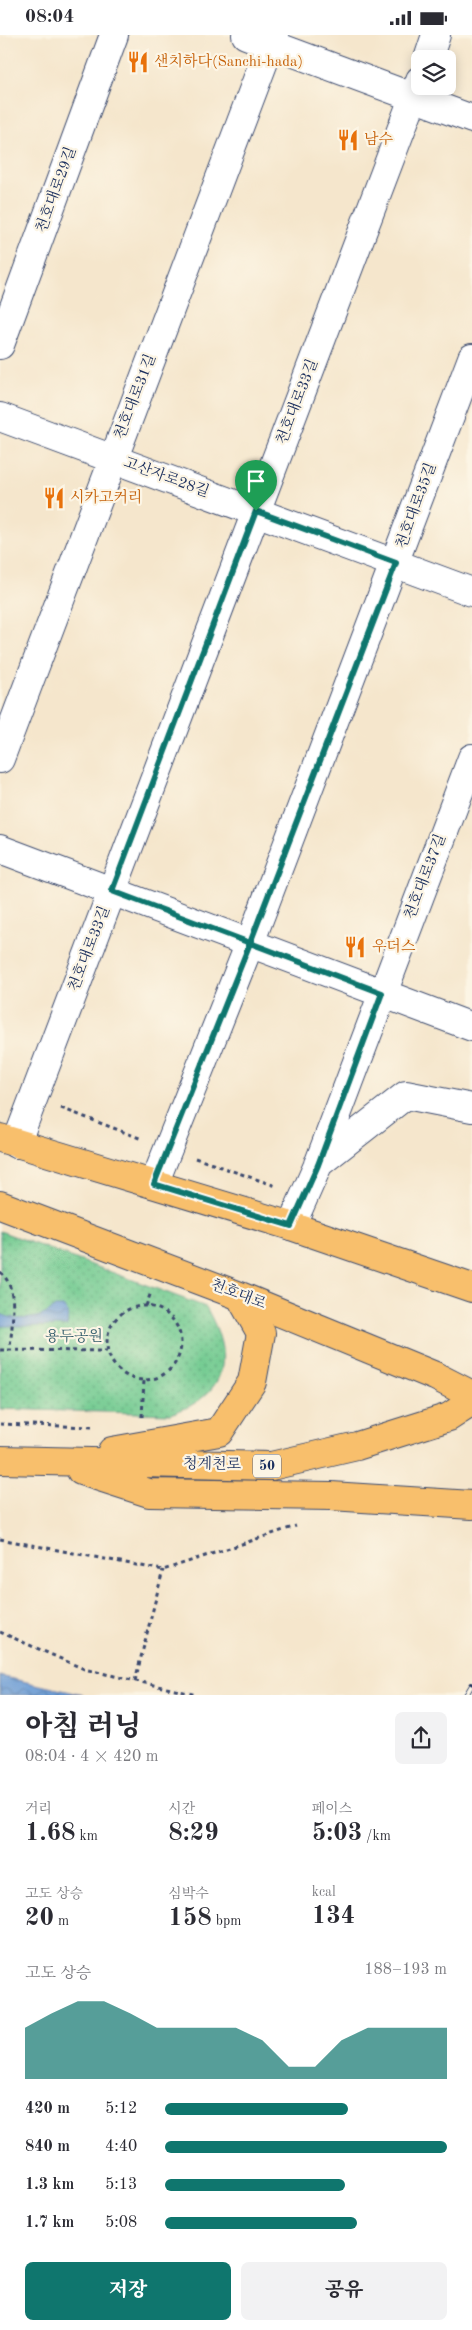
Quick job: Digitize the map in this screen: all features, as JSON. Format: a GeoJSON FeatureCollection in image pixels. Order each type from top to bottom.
{"type":"FeatureCollection","features":[{"type":"Feature","properties":{"kind":"main road"},"geometry":{"type":"LineString","coordinates":[[8,1141],[291,1226],[472,1288]]}},
{"type":"Feature","properties":{"kind":"main road","name":"천호대로"},"geometry":{"type":"LineString","coordinates":[[0,1205],[240,1295],[435,1376],[472,1395]]}},
{"type":"Feature","properties":{"kind":"main road"},"geometry":{"type":"LineString","coordinates":[[51,1462],[220,1431],[252,1382],[261,1333],[240,1295]]}},
{"type":"Feature","properties":{"kind":"main road","name":"청계천로"},"geometry":{"type":"LineString","coordinates":[[0,1460],[271,1466],[357,1446],[422,1426],[449,1417],[472,1402]]}},
{"type":"Feature","properties":{"kind":"main road"},"geometry":{"type":"LineString","coordinates":[[51,1462],[149,1493],[331,1496],[472,1505]]}},
{"type":"Feature","properties":{"kind":"street","name":"천호대로29길"},"geometry":{"type":"LineString","coordinates":[[0,345],[114,35]]}},
{"type":"Feature","properties":{"kind":"street"},"geometry":{"type":"LineString","coordinates":[[431,50],[436,35]]}},
{"type":"Feature","properties":{"kind":"street"},"geometry":{"type":"LineString","coordinates":[[263,38],[411,86]]}},
{"type":"Feature","properties":{"kind":"street","name":"천호대로31길"},"geometry":{"type":"LineString","coordinates":[[0,759],[113,458],[263,38]]}},
{"type":"Feature","properties":{"kind":"street","name":"천호대로33길"},"geometry":{"type":"LineString","coordinates":[[8,1141],[34,1097],[414,95]]}},
{"type":"Feature","properties":{"kind":"street"},"geometry":{"type":"LineString","coordinates":[[429,95],[472,119]]}},
{"type":"Feature","properties":{"kind":"street","name":"천호대로35길"},"geometry":{"type":"LineString","coordinates":[[154,1184],[250,943],[396,563],[472,358]]}},
{"type":"Feature","properties":{"kind":"street","name":"고산자로28길"},"geometry":{"type":"LineString","coordinates":[[0,417],[472,592]]}},
{"type":"Feature","properties":{"kind":"street","name":"천호대로37길"},"geometry":{"type":"LineString","coordinates":[[291,1226],[318,1165],[472,758]]}},
{"type":"Feature","properties":{"kind":"street"},"geometry":{"type":"LineString","coordinates":[[0,849],[472,1027]]}},
{"type":"Feature","properties":{"kind":"street","name":"천호대로37길"},"geometry":{"type":"LineString","coordinates":[[318,1165],[406,1095],[472,1108]]}},
{"type":"Feature","properties":{"kind":"path"},"geometry":{"type":"LineString","coordinates":[[34,1097],[168,1149],[304,1196]]}},
{"type":"Feature","properties":{"kind":"path"},"geometry":{"type":"LineString","coordinates":[[0,1272],[6,1277],[11,1294],[10,1350]]}},
{"type":"Feature","properties":{"kind":"path"},"geometry":{"type":"LineString","coordinates":[[146,1306],[158,1309],[169,1315],[177,1325],[181,1337],[181,1350],[176,1362],[162,1375],[144,1380],[132,1378],[120,1372],[112,1363],[107,1351],[106,1340],[109,1329],[115,1319],[124,1311],[146,1306]]}},
{"type":"Feature","properties":{"kind":"path"},"geometry":{"type":"LineString","coordinates":[[0,1350],[107,1351]]}},
{"type":"Feature","properties":{"kind":"path"},"geometry":{"type":"LineString","coordinates":[[142,1419],[144,1380]]}},
{"type":"Feature","properties":{"kind":"path"},"geometry":{"type":"LineString","coordinates":[[0,1539],[163,1570],[300,1525]]}},
{"type":"Feature","properties":{"kind":"path"},"geometry":{"type":"LineString","coordinates":[[135,1681],[163,1570]]}},
{"type":"Feature","properties":{"kind":"path"},"geometry":{"type":"LineString","coordinates":[[0,1632],[84,1669],[197,1695]]}},
{"type":"Feature","properties":{"kind":"green space","name":"용두공원"},"geometry":{"type":"Polygon","coordinates":[[[0,1231],[206,1307],[213,1320],[222,1346],[223,1359],[221,1371],[216,1382],[195,1403],[170,1414],[0,1409],[0,1231]]]}},
{"type":"Feature","properties":{"kind":"water"},"geometry":{"type":"Polygon","coordinates":[[[55,1307],[64,1307],[68,1313],[67,1326],[0,1326],[1,1314],[7,1317],[22,1319],[43,1315],[55,1307]]]}},
{"type":"Feature","properties":{"kind":"water"},"geometry":{"type":"Polygon","coordinates":[[[0,1676],[84,1695],[0,1695],[0,1676]]]}},
{"type":"Feature","properties":{"kind":"railway"},"geometry":{"type":"LineString","coordinates":[[466,1695],[472,1685]]}},
{"type":"Feature","properties":{"kind":"place","name":"샌치하다(Sanchi-hada)"},"geometry":{"type":"Point","coordinates":[138,62]}},
{"type":"Feature","properties":{"kind":"place","name":"남수"},"geometry":{"type":"Point","coordinates":[348,140]}},
{"type":"Feature","properties":{"kind":"place","name":"시카고커리"},"geometry":{"type":"Point","coordinates":[54,498]}},
{"type":"Feature","properties":{"kind":"place","name":"우더스"},"geometry":{"type":"Point","coordinates":[355,947]}},
{"type":"Feature","properties":{"kind":"route"},"geometry":{"type":"LineString","coordinates":[[256,511],[112,891],[250,943],[154,1184],[291,1226],[318,1165],[382,993],[250,943],[396,563],[256,511]]}}]}
